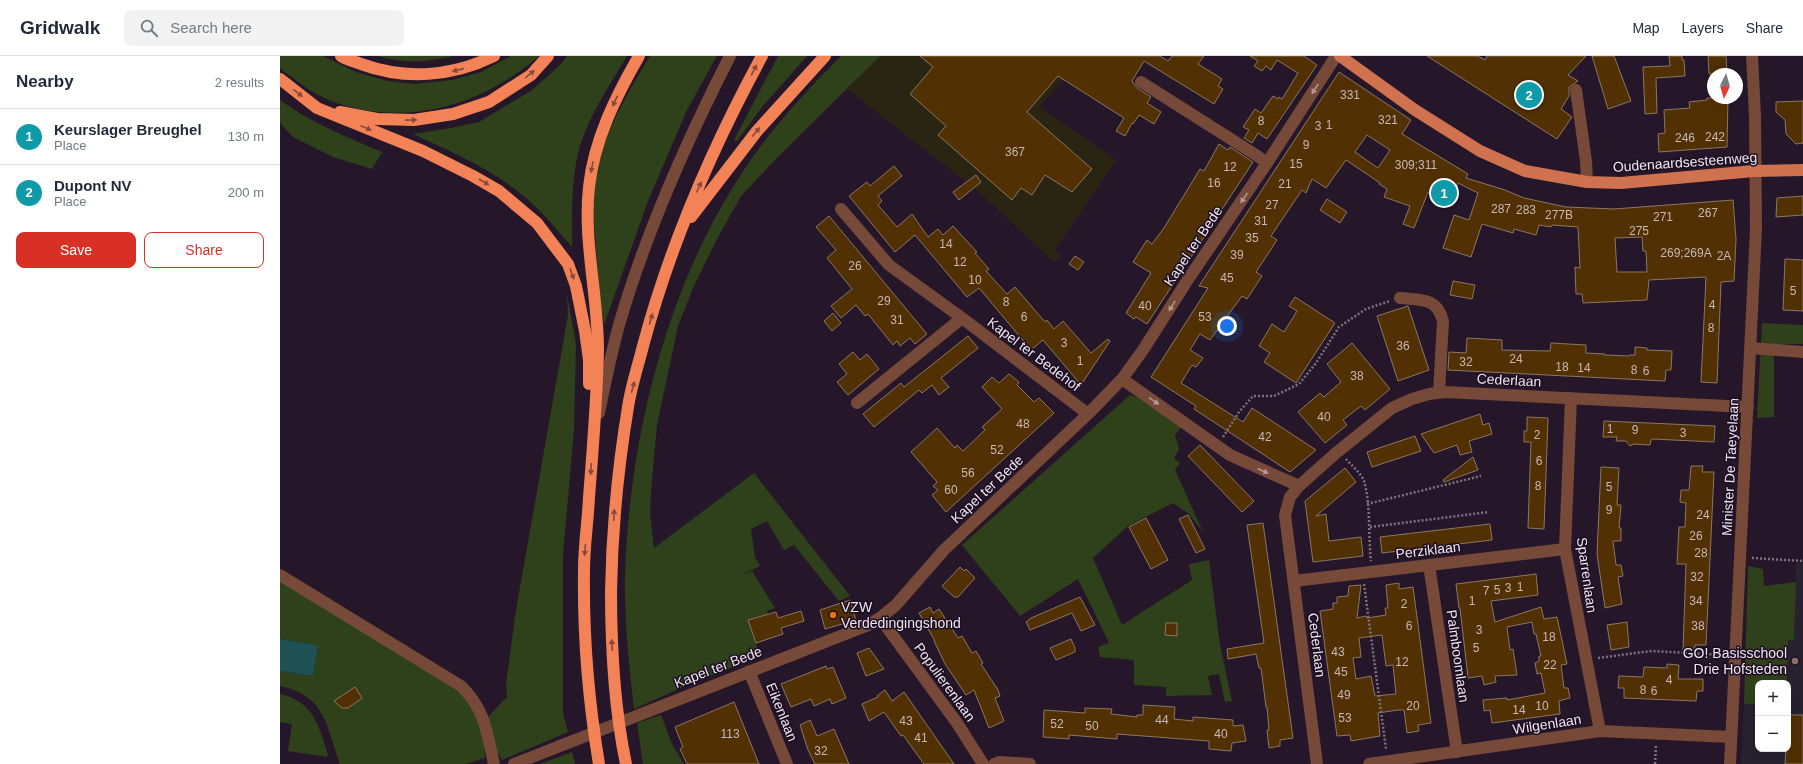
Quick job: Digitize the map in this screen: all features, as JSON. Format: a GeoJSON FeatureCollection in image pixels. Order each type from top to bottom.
{"type":"FeatureCollection","features":[{"type":"Feature","properties":{"kind":"highway"},"geometry":{"type":"LineString","coordinates":[[341,56],[377,69],[396,73],[420,75],[443,73],[466,68],[494,56]]}},
{"type":"Feature","properties":{"kind":"highway"},"geometry":{"type":"LineString","coordinates":[[317,108],[377,119],[414,120],[453,114],[489,102],[531,74],[548,56]]}},
{"type":"Feature","properties":{"kind":"highway"},"geometry":{"type":"LineString","coordinates":[[599,764],[588,694],[584,636],[584,568],[598,340],[587,223],[589,187],[594,158],[603,130],[615,102],[639,56]]}},
{"type":"Feature","properties":{"kind":"highway"},"geometry":{"type":"LineString","coordinates":[[626,762],[615,702],[611,635],[614,506],[628,405],[651,317],[678,236],[732,111],[762,56]]}},
{"type":"Feature","properties":{"kind":"highway"},"geometry":{"type":"LineString","coordinates":[[678,236],[757,131],[825,56]]}},
{"type":"Feature","properties":{"kind":"highway"},"geometry":{"type":"LineString","coordinates":[[280,79],[317,108],[423,151],[473,176],[499,191],[537,223],[568,264],[576,286],[589,360],[588,424],[593,440]]}},
{"type":"Feature","properties":{"kind":"main road","name":"Oudenaardsesteenweg"},"geometry":{"type":"LineString","coordinates":[[1340,56],[1415,110],[1480,151],[1525,171],[1556,178],[1587,182],[1634,183],[1667,178],[1754,171],[1803,170]]}},
{"type":"Feature","properties":{"kind":"street"},"geometry":{"type":"LineString","coordinates":[[593,440],[619,326],[639,264],[672,179],[708,98],[730,56]]}},
{"type":"Feature","properties":{"kind":"street","name":"Kapel ter Bede"},"geometry":{"type":"LineString","coordinates":[[514,764],[866,626],[880,618],[896,605],[944,550],[1088,414],[1122,379],[1143,350],[1187,281],[1267,163],[1336,56]]}},
{"type":"Feature","properties":{"kind":"street","name":"Minister De Taeyelaan"},"geometry":{"type":"LineString","coordinates":[[1730,764],[1734,656],[1756,229],[1754,171],[1755,116],[1752,56]]}},
{"type":"Feature","properties":{"kind":"street"},"geometry":{"type":"LineString","coordinates":[[1141,82],[1267,163]]}},
{"type":"Feature","properties":{"kind":"street"},"geometry":{"type":"LineString","coordinates":[[1576,90],[1586,162],[1587,182]]}},
{"type":"Feature","properties":{"kind":"street","name":"Kapel ter Bedehof"},"geometry":{"type":"LineString","coordinates":[[841,209],[889,266],[962,318],[1088,414]]}},
{"type":"Feature","properties":{"kind":"street"},"geometry":{"type":"LineString","coordinates":[[1400,298],[1426,300],[1435,304],[1440,312],[1443,322],[1439,393]]}},
{"type":"Feature","properties":{"kind":"street"},"geometry":{"type":"LineString","coordinates":[[857,403],[962,318]]}},
{"type":"Feature","properties":{"kind":"street"},"geometry":{"type":"LineString","coordinates":[[1751,348],[1803,352]]}},
{"type":"Feature","properties":{"kind":"street"},"geometry":{"type":"LineString","coordinates":[[1122,379],[1230,455],[1299,486]]}},
{"type":"Feature","properties":{"kind":"street","name":"Cederlaan"},"geometry":{"type":"LineString","coordinates":[[1317,764],[1285,515],[1290,497],[1299,486],[1339,450],[1392,408],[1412,399],[1439,393],[1748,407]]}},
{"type":"Feature","properties":{"kind":"street","name":"Sparrenlaan"},"geometry":{"type":"LineString","coordinates":[[1571,398],[1565,549],[1600,731]]}},
{"type":"Feature","properties":{"kind":"street","name":"Perziklaan"},"geometry":{"type":"LineString","coordinates":[[1294,581],[1565,549]]}},
{"type":"Feature","properties":{"kind":"street","name":"Palmboomlaan"},"geometry":{"type":"LineString","coordinates":[[1429,565],[1457,752]]}},
{"type":"Feature","properties":{"kind":"street"},"geometry":{"type":"LineString","coordinates":[[280,575],[461,686],[472,697],[480,710],[494,764]]}},
{"type":"Feature","properties":{"kind":"street","name":"Populierenlaan"},"geometry":{"type":"LineString","coordinates":[[880,618],[957,723],[983,764]]}},
{"type":"Feature","properties":{"kind":"street","name":"Eikenlaan"},"geometry":{"type":"LineString","coordinates":[[749,671],[787,764]]}},
{"type":"Feature","properties":{"kind":"street","name":"Wilgenlaan"},"geometry":{"type":"LineString","coordinates":[[1369,764],[1415,761],[1457,752],[1600,731],[1731,737]]}},
{"type":"Feature","properties":{"kind":"street"},"geometry":{"type":"LineString","coordinates":[[994,764],[998,762],[1030,764]]}},
{"type":"Feature","properties":{"kind":"path"},"geometry":{"type":"LineString","coordinates":[[1217,446],[1239,412],[1253,396],[1274,396],[1299,384],[1316,363],[1339,327],[1366,309],[1400,298]]}},
{"type":"Feature","properties":{"kind":"path"},"geometry":{"type":"LineString","coordinates":[[1339,450],[1364,480],[1370,527],[1367,572],[1388,762]]}},
{"type":"Feature","properties":{"kind":"path"},"geometry":{"type":"LineString","coordinates":[[1367,504],[1481,476]]}},
{"type":"Feature","properties":{"kind":"path"},"geometry":{"type":"LineString","coordinates":[[1370,527],[1489,512]]}},
{"type":"Feature","properties":{"kind":"path"},"geometry":{"type":"LineString","coordinates":[[1739,558],[1803,561]]}},
{"type":"Feature","properties":{"kind":"path"},"geometry":{"type":"LineString","coordinates":[[1586,659],[1651,650],[1734,656]]}},
{"type":"Feature","properties":{"kind":"path"},"geometry":{"type":"LineString","coordinates":[[1655,764],[1656,734]]}},
{"type":"Feature","properties":{"kind":"shaded area"},"geometry":{"type":"Polygon","coordinates":[[[280,56],[323,56],[356,72],[388,81],[413,84],[452,80],[481,72],[511,56],[539,56],[496,86],[472,98],[447,106],[422,111],[396,113],[370,111],[343,105],[326,99],[302,85],[280,68],[280,56]]]}},
{"type":"Feature","properties":{"kind":"shaded area"},"geometry":{"type":"Polygon","coordinates":[[[377,56],[454,56],[434,60],[407,61],[377,56]]]}},
{"type":"Feature","properties":{"kind":"shaded area"},"geometry":{"type":"Polygon","coordinates":[[[567,56],[627,56],[591,118],[581,144],[577,158],[572,202],[572,247],[549,220],[513,187],[481,167],[413,134],[479,122],[532,90],[559,66],[567,56]]]}},
{"type":"Feature","properties":{"kind":"shaded area"},"geometry":{"type":"Polygon","coordinates":[[[650,56],[717,56],[687,110],[648,201],[604,325],[592,207],[595,178],[605,141],[630,89],[650,56]]]}},
{"type":"Feature","properties":{"kind":"shaded area"},"geometry":{"type":"Polygon","coordinates":[[[778,56],[807,56],[762,107],[737,141],[734,140],[778,56]]]}},
{"type":"Feature","properties":{"kind":"shaded area"},"geometry":{"type":"Polygon","coordinates":[[[841,56],[880,56],[777,158],[741,196],[716,241],[693,288],[678,326],[657,425],[650,513],[654,548],[754,473],[850,596],[839,601],[794,545],[784,550],[767,521],[751,529],[755,557],[760,566],[740,575],[752,571],[775,608],[767,611],[768,614],[748,620],[760,656],[685,686],[634,709],[625,607],[628,521],[644,417],[657,365],[673,314],[692,265],[715,218],[742,173],[788,112],[841,56]]]}},
{"type":"Feature","properties":{"kind":"shaded area"},"geometry":{"type":"Polygon","coordinates":[[[880,56],[1083,56],[1040,107],[1116,160],[1055,250],[1060,256],[1054,262],[979,192],[847,89],[880,56]]]}},
{"type":"Feature","properties":{"kind":"shaded area"},"geometry":{"type":"Polygon","coordinates":[[[280,100],[317,123],[382,152],[372,169],[333,157],[293,137],[280,123],[280,100]]]}},
{"type":"Feature","properties":{"kind":"shaded area"},"geometry":{"type":"Polygon","coordinates":[[[567,294],[576,344],[574,429],[563,555],[563,713],[568,732],[502,760],[494,747],[488,717],[507,697],[506,685],[515,616],[568,315],[567,294]]]}},
{"type":"Feature","properties":{"kind":"shaded area"},"geometry":{"type":"Polygon","coordinates":[[[1762,323],[1803,325],[1803,344],[1774,344],[1774,417],[1757,418],[1762,323]]]}},
{"type":"Feature","properties":{"kind":"shaded area"},"geometry":{"type":"Polygon","coordinates":[[[1130,395],[1140,398],[1181,427],[1175,435],[1179,449],[1174,458],[1180,463],[1175,470],[1203,532],[1189,514],[1173,503],[1128,526],[1093,558],[1122,625],[1192,580],[1189,564],[1209,560],[1220,645],[1232,701],[1225,702],[1219,674],[1208,676],[1212,695],[1166,696],[1166,687],[1134,685],[1134,660],[1100,657],[1098,647],[1109,643],[1078,579],[1020,616],[962,545],[1130,395]]]}},
{"type":"Feature","properties":{"kind":"shaded area","name":"GO! Basisschool Drie Hofsteden"},"geometry":{"type":"Polygon","coordinates":[[[1796,563],[1803,563],[1803,764],[1741,764],[1744,704],[1755,704],[1755,752],[1791,752],[1791,680],[1788,680],[1788,639],[1794,639],[1796,563]]]}},
{"type":"Feature","properties":{"kind":"shaded area"},"geometry":{"type":"Polygon","coordinates":[[[1748,566],[1763,569],[1764,586],[1796,582],[1794,640],[1788,640],[1787,680],[1755,680],[1755,704],[1744,704],[1748,566]]]}},
{"type":"Feature","properties":{"kind":"shaded area"},"geometry":{"type":"Polygon","coordinates":[[[280,579],[446,681],[459,692],[467,700],[478,720],[484,743],[485,758],[466,764],[340,764],[327,725],[316,705],[307,697],[280,686],[280,671],[313,676],[318,645],[280,639],[280,579]]]}},
{"type":"Feature","properties":{"kind":"shaded area"},"geometry":{"type":"Polygon","coordinates":[[[280,639],[318,645],[313,676],[280,671],[280,639]]]}},
{"type":"Feature","properties":{"kind":"shaded area"},"geometry":{"type":"Polygon","coordinates":[[[280,694],[291,697],[300,702],[313,716],[318,725],[328,755],[327,757],[288,751],[292,724],[280,722],[280,694]]]}},
{"type":"Feature","properties":{"kind":"shaded area"},"geometry":{"type":"Polygon","coordinates":[[[661,715],[672,744],[684,764],[643,764],[637,723],[661,715]]]}},
{"type":"Feature","properties":{"kind":"shaded area"},"geometry":{"type":"Polygon","coordinates":[[[572,752],[575,764],[540,764],[572,752]]]}},
{"type":"Feature","properties":{"kind":"building"},"geometry":{"type":"Polygon","coordinates":[[[920,56],[1160,56],[1168,61],[1172,56],[1204,56],[1198,64],[1222,79],[1218,86],[1223,89],[1214,104],[1144,61],[1132,81],[1137,88],[1151,97],[1147,103],[1161,112],[1154,124],[1139,115],[1133,124],[1132,123],[1125,136],[1116,131],[1124,118],[1058,76],[1027,112],[1092,169],[1072,192],[1045,175],[1032,195],[1021,188],[1012,200],[938,135],[946,126],[910,94],[933,67],[920,56]]]}},
{"type":"Feature","properties":{"kind":"building"},"geometry":{"type":"Polygon","coordinates":[[[1250,56],[1304,56],[1317,65],[1267,139],[1258,133],[1252,143],[1244,138],[1249,130],[1243,127],[1255,109],[1261,113],[1273,96],[1278,99],[1279,97],[1282,99],[1298,73],[1277,60],[1271,70],[1266,66],[1262,71],[1254,66],[1258,61],[1250,56]]]}},
{"type":"Feature","properties":{"kind":"building"},"geometry":{"type":"Polygon","coordinates":[[[1427,56],[1478,56],[1485,60],[1487,56],[1586,56],[1568,75],[1578,81],[1569,87],[1569,96],[1561,109],[1572,117],[1557,139],[1427,56]]]}},
{"type":"Feature","properties":{"kind":"building"},"geometry":{"type":"Polygon","coordinates":[[[1592,56],[1614,56],[1631,101],[1608,109],[1592,56]]]}},
{"type":"Feature","properties":{"kind":"building"},"geometry":{"type":"Polygon","coordinates":[[[1669,56],[1682,56],[1682,60],[1684,60],[1685,76],[1656,78],[1657,113],[1645,114],[1643,67],[1670,66],[1669,56]]]}},
{"type":"Feature","properties":{"kind":"building"},"geometry":{"type":"Polygon","coordinates":[[[1708,56],[1726,56],[1727,68],[1709,68],[1708,56]]]}},
{"type":"Feature","properties":{"kind":"building"},"geometry":{"type":"Polygon","coordinates":[[[1339,72],[1411,120],[1402,134],[1468,174],[1466,178],[1505,190],[1524,198],[1566,207],[1614,209],[1733,200],[1736,239],[1734,281],[1721,282],[1717,383],[1701,382],[1706,277],[1649,280],[1647,300],[1583,303],[1582,294],[1576,294],[1575,267],[1580,268],[1578,227],[1552,225],[1551,227],[1539,225],[1536,235],[1514,229],[1513,233],[1482,224],[1471,257],[1443,248],[1454,215],[1469,220],[1478,193],[1458,183],[1448,203],[1428,192],[1414,228],[1403,224],[1410,206],[1384,197],[1387,189],[1346,160],[1326,188],[1312,179],[1306,193],[1302,190],[1271,236],[1277,240],[1256,272],[1262,276],[1247,299],[1242,296],[1210,340],[1200,334],[1190,350],[1203,358],[1196,367],[1192,365],[1181,383],[1243,422],[1252,408],[1316,450],[1290,472],[1194,409],[1196,406],[1151,377],[1208,288],[1199,286],[1339,72]],[[1367,135],[1355,152],[1378,168],[1390,150],[1367,135]],[[1642,237],[1615,238],[1617,272],[1647,272],[1646,251],[1643,251],[1642,237]]]}},
{"type":"Feature","properties":{"kind":"building"},"geometry":{"type":"Polygon","coordinates":[[[1707,100],[1707,104],[1728,104],[1727,147],[1659,152],[1658,134],[1665,133],[1664,110],[1690,108],[1689,102],[1707,100]]]}},
{"type":"Feature","properties":{"kind":"building"},"geometry":{"type":"Polygon","coordinates":[[[1803,101],[1803,143],[1796,144],[1786,134],[1785,120],[1776,112],[1776,102],[1803,101]]]}},
{"type":"Feature","properties":{"kind":"building"},"geometry":{"type":"Polygon","coordinates":[[[1219,144],[1228,150],[1230,147],[1253,162],[1147,324],[1136,317],[1134,319],[1126,313],[1151,273],[1133,262],[1147,240],[1152,244],[1164,228],[1200,169],[1204,171],[1219,144]]]}},
{"type":"Feature","properties":{"kind":"building"},"geometry":{"type":"Polygon","coordinates":[[[894,166],[902,176],[878,196],[882,201],[878,205],[897,227],[912,214],[928,237],[938,229],[943,235],[953,226],[977,252],[975,253],[989,269],[986,271],[1007,294],[1015,287],[1045,322],[1047,320],[1054,329],[1063,321],[1091,353],[1108,339],[1110,341],[1081,385],[1043,340],[1031,350],[979,288],[967,297],[915,235],[895,252],[849,196],[867,182],[870,186],[894,166]]]}},
{"type":"Feature","properties":{"kind":"building"},"geometry":{"type":"Polygon","coordinates":[[[976,175],[981,182],[959,200],[953,192],[976,175]]]}},
{"type":"Feature","properties":{"kind":"building"},"geometry":{"type":"Polygon","coordinates":[[[1803,196],[1803,215],[1776,217],[1777,198],[1803,196]]]}},
{"type":"Feature","properties":{"kind":"building"},"geometry":{"type":"Polygon","coordinates":[[[1327,199],[1347,212],[1340,223],[1320,210],[1327,199]]]}},
{"type":"Feature","properties":{"kind":"building"},"geometry":{"type":"Polygon","coordinates":[[[829,216],[927,334],[915,344],[910,338],[900,346],[897,341],[893,345],[868,314],[865,316],[856,305],[841,318],[831,306],[852,289],[827,258],[836,250],[816,227],[829,216]]]}},
{"type":"Feature","properties":{"kind":"building"},"geometry":{"type":"Polygon","coordinates":[[[1075,256],[1084,262],[1078,270],[1069,264],[1075,256]]]}},
{"type":"Feature","properties":{"kind":"building"},"geometry":{"type":"Polygon","coordinates":[[[1785,259],[1803,260],[1803,311],[1783,310],[1785,259]]]}},
{"type":"Feature","properties":{"kind":"building"},"geometry":{"type":"Polygon","coordinates":[[[1453,281],[1475,285],[1472,299],[1450,295],[1453,281]]]}},
{"type":"Feature","properties":{"kind":"building"},"geometry":{"type":"Polygon","coordinates":[[[1295,297],[1335,323],[1296,383],[1264,362],[1270,353],[1259,346],[1272,324],[1284,332],[1297,311],[1289,306],[1295,297]]]}},
{"type":"Feature","properties":{"kind":"building"},"geometry":{"type":"Polygon","coordinates":[[[1408,306],[1429,370],[1398,381],[1377,316],[1408,306]]]}},
{"type":"Feature","properties":{"kind":"building"},"geometry":{"type":"Polygon","coordinates":[[[833,313],[841,323],[832,331],[824,321],[833,313]]]}},
{"type":"Feature","properties":{"kind":"building"},"geometry":{"type":"Polygon","coordinates":[[[968,336],[978,348],[941,378],[949,387],[939,395],[932,385],[922,393],[919,390],[874,427],[863,414],[901,383],[904,387],[968,336]]]}},
{"type":"Feature","properties":{"kind":"building"},"geometry":{"type":"Polygon","coordinates":[[[1467,338],[1502,340],[1502,350],[1550,351],[1551,343],[1586,345],[1586,353],[1605,355],[1635,355],[1635,347],[1647,348],[1647,350],[1672,351],[1671,370],[1666,370],[1665,381],[1448,370],[1449,352],[1466,353],[1467,338]]]}},
{"type":"Feature","properties":{"kind":"building"},"geometry":{"type":"Polygon","coordinates":[[[1352,343],[1390,389],[1365,410],[1361,406],[1343,420],[1347,425],[1325,443],[1298,412],[1320,393],[1324,397],[1341,382],[1327,364],[1352,343]]]}},
{"type":"Feature","properties":{"kind":"building"},"geometry":{"type":"Polygon","coordinates":[[[853,352],[860,360],[867,354],[879,369],[848,395],[837,382],[847,374],[839,364],[853,352]]]}},
{"type":"Feature","properties":{"kind":"building"},"geometry":{"type":"Polygon","coordinates":[[[1009,374],[1019,382],[1017,385],[1034,402],[1039,398],[1054,413],[946,512],[932,495],[938,490],[933,486],[937,482],[911,452],[937,428],[955,448],[957,445],[963,451],[985,430],[982,427],[1002,409],[982,387],[992,377],[999,383],[1009,374]]]}},
{"type":"Feature","properties":{"kind":"building"},"geometry":{"type":"Polygon","coordinates":[[[1480,414],[1483,425],[1489,423],[1492,434],[1469,441],[1472,452],[1460,455],[1457,445],[1434,453],[1421,434],[1480,414]]]}},
{"type":"Feature","properties":{"kind":"building"},"geometry":{"type":"Polygon","coordinates":[[[1527,417],[1548,418],[1544,529],[1528,528],[1531,442],[1524,442],[1524,431],[1527,431],[1527,417]]]}},
{"type":"Feature","properties":{"kind":"building"},"geometry":{"type":"Polygon","coordinates":[[[1604,421],[1715,426],[1714,442],[1653,439],[1651,440],[1650,445],[1634,444],[1630,446],[1626,441],[1616,441],[1617,437],[1603,437],[1604,421]]]}},
{"type":"Feature","properties":{"kind":"building"},"geometry":{"type":"Polygon","coordinates":[[[1415,436],[1421,451],[1372,467],[1367,452],[1415,436]]]}},
{"type":"Feature","properties":{"kind":"building"},"geometry":{"type":"Polygon","coordinates":[[[1200,445],[1254,501],[1242,512],[1188,456],[1200,445]]]}},
{"type":"Feature","properties":{"kind":"building"},"geometry":{"type":"Polygon","coordinates":[[[1473,457],[1478,470],[1444,482],[1443,480],[1473,457]]]}},
{"type":"Feature","properties":{"kind":"building"},"geometry":{"type":"Polygon","coordinates":[[[1691,466],[1703,466],[1702,472],[1714,472],[1706,645],[1695,645],[1694,650],[1683,650],[1686,564],[1677,564],[1679,527],[1685,527],[1686,503],[1680,502],[1681,490],[1689,490],[1691,466]]]}},
{"type":"Feature","properties":{"kind":"building"},"geometry":{"type":"Polygon","coordinates":[[[1601,467],[1619,468],[1617,505],[1621,505],[1619,528],[1621,528],[1621,541],[1613,541],[1616,565],[1621,565],[1623,576],[1618,577],[1622,604],[1605,608],[1597,554],[1601,467]]]}},
{"type":"Feature","properties":{"kind":"building"},"geometry":{"type":"Polygon","coordinates":[[[1345,468],[1356,482],[1316,516],[1326,514],[1329,541],[1361,537],[1363,556],[1313,562],[1305,501],[1345,468]]]}},
{"type":"Feature","properties":{"kind":"building"},"geometry":{"type":"Polygon","coordinates":[[[1188,515],[1205,549],[1196,553],[1179,519],[1188,515]]]}},
{"type":"Feature","properties":{"kind":"building"},"geometry":{"type":"Polygon","coordinates":[[[1146,518],[1168,560],[1151,569],[1129,527],[1146,518]]]}},
{"type":"Feature","properties":{"kind":"building"},"geometry":{"type":"Polygon","coordinates":[[[1263,523],[1293,738],[1280,740],[1280,746],[1269,748],[1267,707],[1261,668],[1259,668],[1256,654],[1228,659],[1227,649],[1264,643],[1247,525],[1263,523]]]}},
{"type":"Feature","properties":{"kind":"building"},"geometry":{"type":"Polygon","coordinates":[[[1490,524],[1492,540],[1382,553],[1380,537],[1490,524]]]}},
{"type":"Feature","properties":{"kind":"building"},"geometry":{"type":"Polygon","coordinates":[[[960,567],[964,571],[966,569],[975,578],[958,597],[954,597],[942,586],[960,567]]]}},
{"type":"Feature","properties":{"kind":"building"},"geometry":{"type":"Polygon","coordinates":[[[1536,574],[1538,595],[1491,601],[1495,622],[1541,607],[1544,619],[1557,617],[1567,664],[1561,665],[1564,688],[1568,688],[1570,698],[1559,701],[1560,714],[1492,723],[1490,710],[1484,711],[1483,700],[1507,698],[1507,700],[1545,693],[1541,673],[1537,674],[1535,663],[1539,661],[1539,656],[1541,656],[1536,634],[1534,634],[1532,622],[1507,627],[1510,650],[1513,649],[1517,675],[1495,676],[1496,682],[1484,685],[1482,676],[1468,678],[1456,584],[1536,574]]]}},
{"type":"Feature","properties":{"kind":"building"},"geometry":{"type":"Polygon","coordinates":[[[1399,583],[1399,589],[1413,587],[1431,723],[1418,725],[1419,731],[1407,733],[1404,710],[1378,713],[1380,736],[1351,741],[1350,735],[1337,736],[1320,611],[1333,609],[1333,603],[1337,603],[1337,597],[1348,596],[1349,586],[1361,585],[1357,618],[1386,615],[1385,608],[1388,608],[1386,585],[1399,583]],[[1382,635],[1359,638],[1361,657],[1353,658],[1356,679],[1371,676],[1375,696],[1396,694],[1393,665],[1386,666],[1382,635]]]}},
{"type":"Feature","properties":{"kind":"building"},"geometry":{"type":"Polygon","coordinates":[[[1080,597],[1095,625],[1081,631],[1072,613],[1030,630],[1026,622],[1031,618],[1080,597]]]}},
{"type":"Feature","properties":{"kind":"building","name":"VZW Verdedingingshond"},"geometry":{"type":"Polygon","coordinates":[[[850,600],[856,620],[825,629],[820,610],[850,600]]]}},
{"type":"Feature","properties":{"kind":"building"},"geometry":{"type":"Polygon","coordinates":[[[930,607],[933,613],[939,609],[958,638],[962,636],[972,653],[976,651],[983,663],[981,664],[998,690],[1000,696],[995,698],[1004,721],[989,728],[974,690],[966,695],[945,664],[935,641],[919,613],[930,607]]]}},
{"type":"Feature","properties":{"kind":"building"},"geometry":{"type":"Polygon","coordinates":[[[801,611],[804,621],[781,628],[783,634],[756,643],[748,620],[776,612],[778,618],[801,611]]]}},
{"type":"Feature","properties":{"kind":"building"},"geometry":{"type":"Polygon","coordinates":[[[1627,622],[1629,647],[1611,650],[1607,625],[1627,622]]]}},
{"type":"Feature","properties":{"kind":"building"},"geometry":{"type":"Polygon","coordinates":[[[1166,623],[1177,623],[1177,636],[1165,635],[1166,623]]]}},
{"type":"Feature","properties":{"kind":"building"},"geometry":{"type":"Polygon","coordinates":[[[1071,639],[1075,652],[1056,660],[1050,648],[1071,639]]]}},
{"type":"Feature","properties":{"kind":"building"},"geometry":{"type":"Polygon","coordinates":[[[869,648],[884,669],[866,676],[857,653],[869,648]]]}},
{"type":"Feature","properties":{"kind":"building"},"geometry":{"type":"Polygon","coordinates":[[[1667,664],[1679,665],[1678,679],[1703,679],[1703,691],[1697,691],[1696,701],[1624,698],[1624,688],[1618,688],[1619,676],[1643,677],[1644,667],[1667,668],[1667,664]]]}},
{"type":"Feature","properties":{"kind":"building"},"geometry":{"type":"Polygon","coordinates":[[[826,666],[827,669],[833,667],[846,698],[832,704],[830,699],[814,706],[811,699],[791,707],[781,684],[826,666]]]}},
{"type":"Feature","properties":{"kind":"building"},"geometry":{"type":"Polygon","coordinates":[[[355,687],[362,698],[348,708],[342,708],[334,701],[355,687]]]}},
{"type":"Feature","properties":{"kind":"building"},"geometry":{"type":"Polygon","coordinates":[[[885,690],[892,701],[904,692],[954,764],[924,764],[884,712],[869,721],[862,704],[878,697],[877,696],[885,690]]]}},
{"type":"Feature","properties":{"kind":"building"},"geometry":{"type":"Polygon","coordinates":[[[734,702],[759,764],[687,764],[680,749],[683,747],[675,727],[734,702]]]}},
{"type":"Feature","properties":{"kind":"building"},"geometry":{"type":"Polygon","coordinates":[[[1143,705],[1175,707],[1174,719],[1193,721],[1193,717],[1233,720],[1233,726],[1243,725],[1246,741],[1232,743],[1231,751],[1209,749],[1209,741],[1117,734],[1117,739],[1069,735],[1069,739],[1043,737],[1044,710],[1085,713],[1085,708],[1112,709],[1111,714],[1137,717],[1137,715],[1143,715],[1143,705]]]}},
{"type":"Feature","properties":{"kind":"building"},"geometry":{"type":"Polygon","coordinates":[[[1791,715],[1803,715],[1803,764],[1785,764],[1786,752],[1791,752],[1791,715]]]}},
{"type":"Feature","properties":{"kind":"building"},"geometry":{"type":"Polygon","coordinates":[[[810,720],[817,736],[834,729],[849,764],[815,764],[808,750],[800,725],[810,720]]]}},
{"type":"Feature","properties":{"kind":"place","name":"Dupont NV"},"geometry":{"type":"Point","coordinates":[1529,95]}},
{"type":"Feature","properties":{"kind":"place","name":"Keurslager Breughel"},"geometry":{"type":"Point","coordinates":[1444,193]}},
{"type":"Feature","properties":{"kind":"place","name":"VZW Verdedingingshond"},"geometry":{"type":"Point","coordinates":[833,615]}},
{"type":"Feature","properties":{"kind":"place","name":"GO! Basisschool Drie Hofsteden"},"geometry":{"type":"Point","coordinates":[1795,661]}}]}
